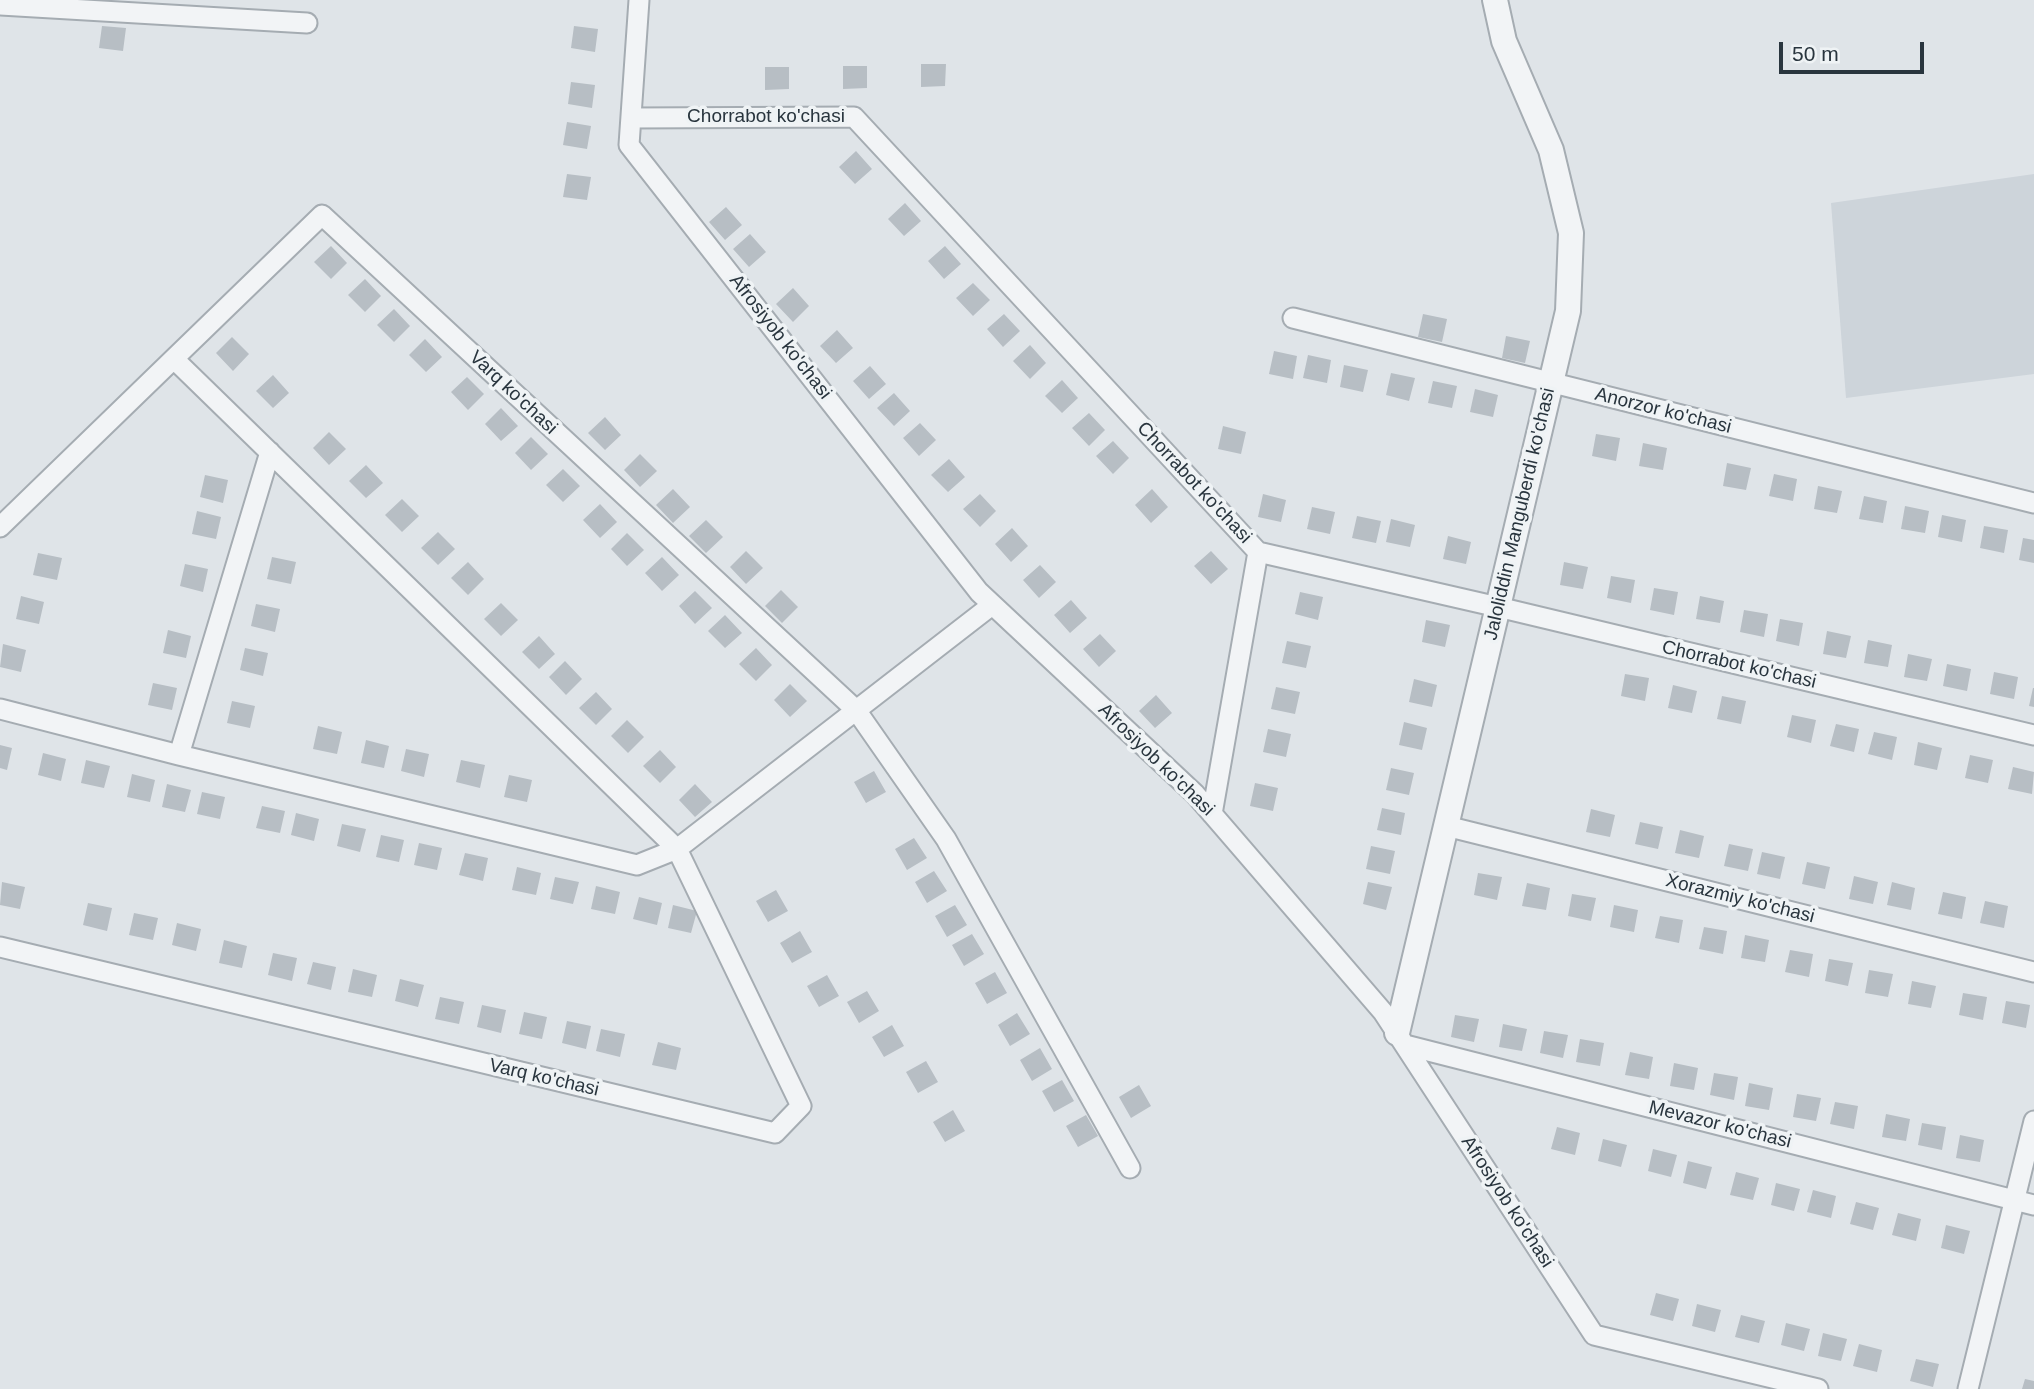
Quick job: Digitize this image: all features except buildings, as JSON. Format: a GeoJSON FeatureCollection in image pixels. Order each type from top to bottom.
{"type":"FeatureCollection","features":[{"type":"Feature","properties":{"kind":"street","name":"Afrosiyob ko'chasi"},"geometry":{"type":"LineString","coordinates":[[639,0],[629,145],[992,605],[1195,794],[1383,1012],[1594,1335],[1818,1389]]}},
{"type":"Feature","properties":{"kind":"street","name":"Jaloliddin Manguberdi ko'chasi"},"geometry":{"type":"LineString","coordinates":[[1401,1039],[1446,826],[1568,311],[1571,233],[1551,150],[1504,41],[1495,0]]}},
{"type":"Feature","properties":{"kind":"street"},"geometry":{"type":"LineString","coordinates":[[0,5],[307,23]]}},
{"type":"Feature","properties":{"kind":"street","name":"Chorrabot ko'chasi"},"geometry":{"type":"LineString","coordinates":[[631,118],[854,117],[1258,552],[2034,735]]}},
{"type":"Feature","properties":{"kind":"street","name":"Varq ko'chasi"},"geometry":{"type":"LineString","coordinates":[[0,527],[322,215],[856,710],[946,839],[1130,1168]]}},
{"type":"Feature","properties":{"kind":"street","name":"Anorzor ko'chasi"},"geometry":{"type":"LineString","coordinates":[[1293,318],[2034,503]]}},
{"type":"Feature","properties":{"kind":"street","name":"Varq ko'chasi"},"geometry":{"type":"LineString","coordinates":[[0,947],[775,1133],[801,1106],[677,849],[174,359]]}},
{"type":"Feature","properties":{"kind":"street"},"geometry":{"type":"LineString","coordinates":[[179,755],[270,452]]}},
{"type":"Feature","properties":{"kind":"street"},"geometry":{"type":"LineString","coordinates":[[1212,814],[1258,552]]}},
{"type":"Feature","properties":{"kind":"street"},"geometry":{"type":"LineString","coordinates":[[0,709],[179,755],[637,865],[677,849],[992,605]]}},
{"type":"Feature","properties":{"kind":"street","name":"Xorazmiy ko'chasi"},"geometry":{"type":"LineString","coordinates":[[1446,826],[2034,972]]}},
{"type":"Feature","properties":{"kind":"street","name":"Mevazor ko'chasi"},"geometry":{"type":"LineString","coordinates":[[1401,1039],[2034,1205]]}},
{"type":"Feature","properties":{"kind":"street"},"geometry":{"type":"LineString","coordinates":[[1968,1389],[2034,1121]]}},
{"type":"Feature","properties":{"kind":"shaded area"},"geometry":{"type":"Polygon","coordinates":[[[2034,174],[2034,374],[1846,398],[1831,203],[2034,174]]]}}]}
